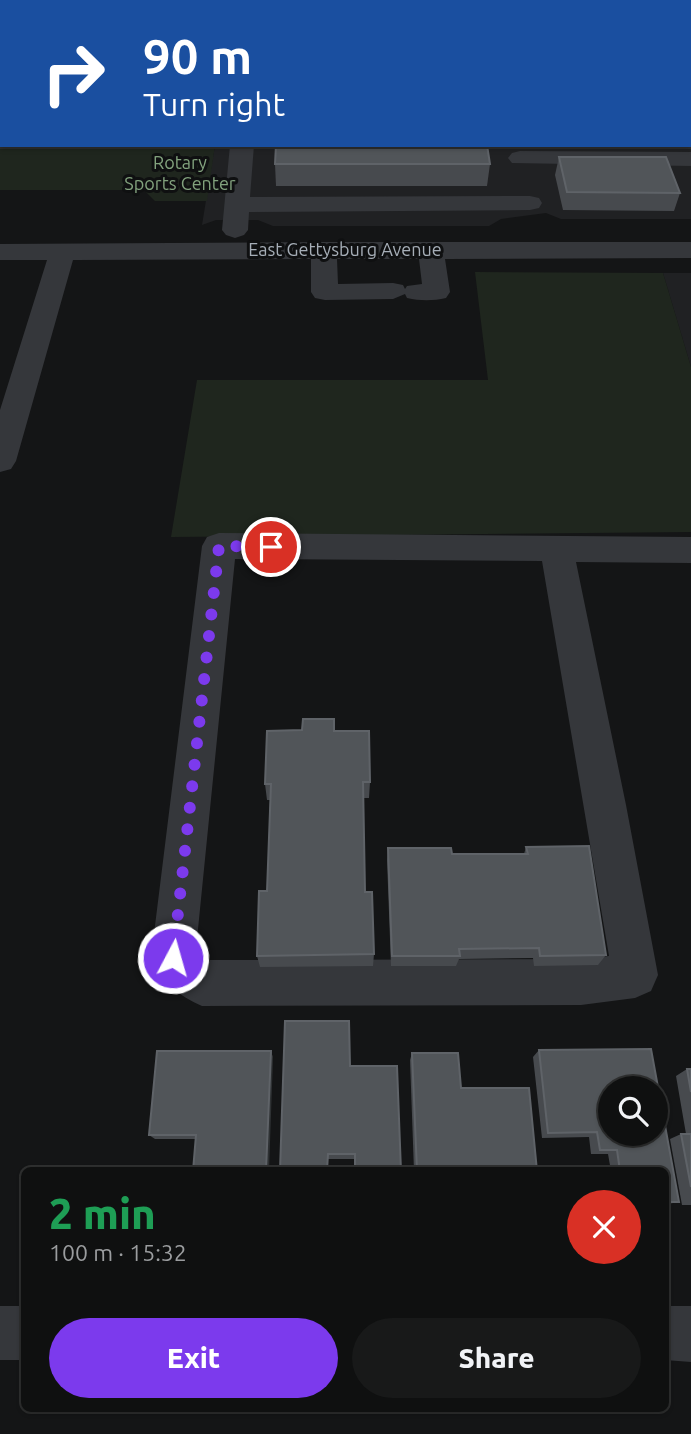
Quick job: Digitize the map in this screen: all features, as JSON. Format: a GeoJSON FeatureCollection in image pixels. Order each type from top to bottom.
{"type":"FeatureCollection","features":[{"type":"Feature","properties":{"kind":"street"},"geometry":{"type":"LineString","coordinates":[[233,251],[242,147]]}},
{"type":"Feature","properties":{"kind":"street"},"geometry":{"type":"LineString","coordinates":[[541,249],[518,152],[691,159]]}},
{"type":"Feature","properties":{"kind":"street"},"geometry":{"type":"LineString","coordinates":[[238,205],[530,203]]}},
{"type":"Feature","properties":{"kind":"street"},"geometry":{"type":"LineString","coordinates":[[324,250],[325,292],[436,292],[430,250]]}},
{"type":"Feature","properties":{"kind":"street","name":"East Gettysburg Avenue"},"geometry":{"type":"LineString","coordinates":[[0,252],[691,250]]}},
{"type":"Feature","properties":{"kind":"street"},"geometry":{"type":"LineString","coordinates":[[0,461],[62,252]]}},
{"type":"Feature","properties":{"kind":"street"},"geometry":{"type":"LineString","coordinates":[[557,550],[606,805],[635,975],[581,982],[202,983],[173,958],[219,546],[691,550]]}},
{"type":"Feature","properties":{"kind":"street"},"geometry":{"type":"LineString","coordinates":[[0,1333],[21,1333]]}},
{"type":"Feature","properties":{"kind":"street"},"geometry":{"type":"LineString","coordinates":[[669,1334],[691,1334]]}},
{"type":"Feature","properties":{"kind":"shaded area"},"geometry":{"type":"Polygon","coordinates":[[[215,147],[691,147],[691,219],[561,219],[546,213],[501,219],[489,226],[273,226],[258,220],[216,220],[202,225],[215,147]]]}},
{"type":"Feature","properties":{"kind":"shaded area"},"geometry":{"type":"Polygon","coordinates":[[[663,273],[691,273],[691,367],[663,273]]]}},
{"type":"Feature","properties":{"kind":"green space","name":"Rotary Sports Center"},"geometry":{"type":"Polygon","coordinates":[[[0,147],[215,147],[207,201],[155,201],[144,190],[0,190],[0,147]]]}},
{"type":"Feature","properties":{"kind":"green space"},"geometry":{"type":"Polygon","coordinates":[[[475,272],[663,273],[691,367],[691,532],[171,537],[197,380],[488,380],[475,272]]]}},
{"type":"Feature","properties":{"kind":"building"},"geometry":{"type":"Polygon","coordinates":[[[276,147],[487,147],[490,164],[275,164],[276,147]]]}},
{"type":"Feature","properties":{"kind":"building"},"geometry":{"type":"Polygon","coordinates":[[[559,157],[666,157],[680,193],[567,192],[559,157]]]}},
{"type":"Feature","properties":{"kind":"building"},"geometry":{"type":"Polygon","coordinates":[[[303,719],[334,719],[334,731],[369,731],[370,782],[363,782],[365,892],[372,892],[374,954],[257,956],[259,891],[267,891],[271,784],[265,784],[267,731],[302,730],[303,719]]]}},
{"type":"Feature","properties":{"kind":"building"},"geometry":{"type":"Polygon","coordinates":[[[589,846],[606,955],[540,956],[539,948],[459,949],[460,956],[392,956],[388,848],[451,848],[452,854],[528,854],[526,847],[589,846]]]}},
{"type":"Feature","properties":{"kind":"building"},"geometry":{"type":"Polygon","coordinates":[[[285,1021],[349,1021],[350,1066],[397,1066],[401,1167],[355,1167],[355,1154],[328,1154],[327,1167],[280,1167],[285,1021]]]}},
{"type":"Feature","properties":{"kind":"building"},"geometry":{"type":"Polygon","coordinates":[[[651,1049],[656,1076],[598,1076],[598,1138],[597,1132],[548,1133],[539,1050],[651,1049]]]}},
{"type":"Feature","properties":{"kind":"building"},"geometry":{"type":"Polygon","coordinates":[[[157,1051],[271,1051],[266,1167],[193,1167],[196,1135],[149,1135],[157,1051]]]}},
{"type":"Feature","properties":{"kind":"building"},"geometry":{"type":"Polygon","coordinates":[[[412,1053],[458,1053],[461,1088],[529,1088],[537,1167],[417,1167],[412,1053]]]}},
{"type":"Feature","properties":{"kind":"building"},"geometry":{"type":"Polygon","coordinates":[[[687,1069],[691,1069],[691,1092],[687,1069]]]}},
{"type":"Feature","properties":{"kind":"building"},"geometry":{"type":"Polygon","coordinates":[[[681,1134],[691,1134],[691,1187],[681,1134]]]}},
{"type":"Feature","properties":{"kind":"building"},"geometry":{"type":"Polygon","coordinates":[[[668,1142],[679,1202],[669,1202],[669,1167],[619,1167],[617,1150],[600,1150],[599,1146],[668,1146],[668,1142]]]}},
{"type":"Feature","properties":{"kind":"route"},"geometry":{"type":"LineString","coordinates":[[173,958],[219,546],[271,547]]}}]}
